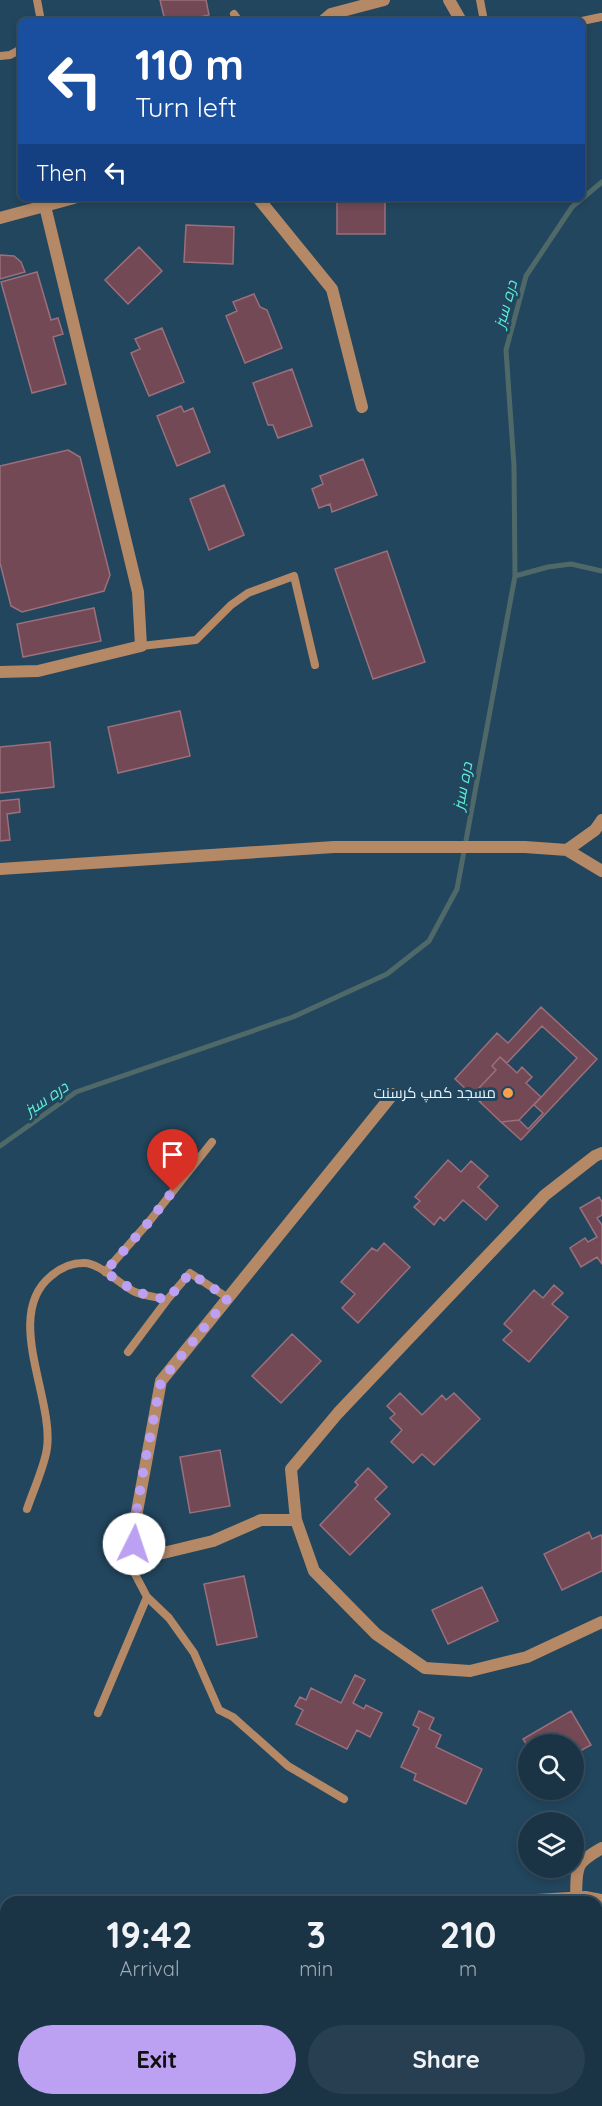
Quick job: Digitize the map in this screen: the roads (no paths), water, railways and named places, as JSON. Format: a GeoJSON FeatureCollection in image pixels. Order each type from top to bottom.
{"type":"FeatureCollection","features":[{"type":"Feature","properties":{"kind":"street"},"geometry":{"type":"LineString","coordinates":[[326,18],[331,14],[384,0]]}},
{"type":"Feature","properties":{"kind":"street"},"geometry":{"type":"LineString","coordinates":[[449,0],[459,18]]}},
{"type":"Feature","properties":{"kind":"street"},"geometry":{"type":"LineString","coordinates":[[0,218],[63,201]]}},
{"type":"Feature","properties":{"kind":"street"},"geometry":{"type":"LineString","coordinates":[[260,201],[332,289],[362,407]]}},
{"type":"Feature","properties":{"kind":"street"},"geometry":{"type":"LineString","coordinates":[[0,672],[38,670],[141,646],[138,592],[45,206]]}},
{"type":"Feature","properties":{"kind":"street"},"geometry":{"type":"LineString","coordinates":[[567,850],[595,830],[602,820]]}},
{"type":"Feature","properties":{"kind":"street"},"geometry":{"type":"LineString","coordinates":[[0,869],[334,847],[567,850],[602,871]]}},
{"type":"Feature","properties":{"kind":"street"},"geometry":{"type":"LineString","coordinates":[[296,1520],[261,1520],[213,1541],[134,1560],[134,1528],[161,1381],[393,1094]]}},
{"type":"Feature","properties":{"kind":"street"},"geometry":{"type":"LineString","coordinates":[[602,1153],[545,1195],[339,1413],[291,1469],[296,1520],[314,1571],[376,1635],[425,1668],[470,1671],[527,1657],[602,1622]]}},
{"type":"Feature","properties":{"kind":"street"},"geometry":{"type":"LineString","coordinates":[[576,1896],[577,1871],[582,1860],[602,1848]]}},
{"type":"Feature","properties":{"kind":"lane"},"geometry":{"type":"LineString","coordinates":[[37,0],[40,18]]}},
{"type":"Feature","properties":{"kind":"lane"},"geometry":{"type":"LineString","coordinates":[[480,0],[483,18]]}},
{"type":"Feature","properties":{"kind":"lane"},"geometry":{"type":"LineString","coordinates":[[585,20],[601,17]]}},
{"type":"Feature","properties":{"kind":"lane"},"geometry":{"type":"LineString","coordinates":[[0,56],[10,55],[18,51]]}},
{"type":"Feature","properties":{"kind":"lane"},"geometry":{"type":"LineString","coordinates":[[141,646],[196,640],[231,605],[248,593],[294,576],[315,665]]}},
{"type":"Feature","properties":{"kind":"lane"},"geometry":{"type":"LineString","coordinates":[[105,1272],[148,1223],[212,1142]]}},
{"type":"Feature","properties":{"kind":"lane"},"geometry":{"type":"LineString","coordinates":[[27,1509],[47,1448],[46,1418],[30,1339],[31,1313],[40,1285],[62,1267],[86,1263],[136,1292],[167,1300]]}},
{"type":"Feature","properties":{"kind":"lane"},"geometry":{"type":"LineString","coordinates":[[128,1352],[190,1273],[228,1298]]}},
{"type":"Feature","properties":{"kind":"lane"},"geometry":{"type":"LineString","coordinates":[[134,1560],[135,1574],[147,1597],[169,1618],[194,1653],[219,1710],[233,1717],[288,1766],[344,1799]]}},
{"type":"Feature","properties":{"kind":"lane"},"geometry":{"type":"LineString","coordinates":[[98,1713],[147,1597]]}},
{"type":"Feature","properties":{"kind":"waterway","name":"دره سبز"},"geometry":{"type":"LineString","coordinates":[[585,196],[602,182]]}},
{"type":"Feature","properties":{"kind":"waterway","name":"دره سبز"},"geometry":{"type":"LineString","coordinates":[[0,1146],[76,1092],[293,1017],[387,974],[429,941],[457,889],[515,576],[514,466],[506,350],[526,276],[572,207],[579,201]]}},
{"type":"Feature","properties":{"kind":"waterway"},"geometry":{"type":"LineString","coordinates":[[515,576],[548,567],[571,564],[602,571]]}},
{"type":"Feature","properties":{"kind":"place","name":"مسجد کمپ کرسنت"},"geometry":{"type":"Point","coordinates":[508,1093]}}]}
